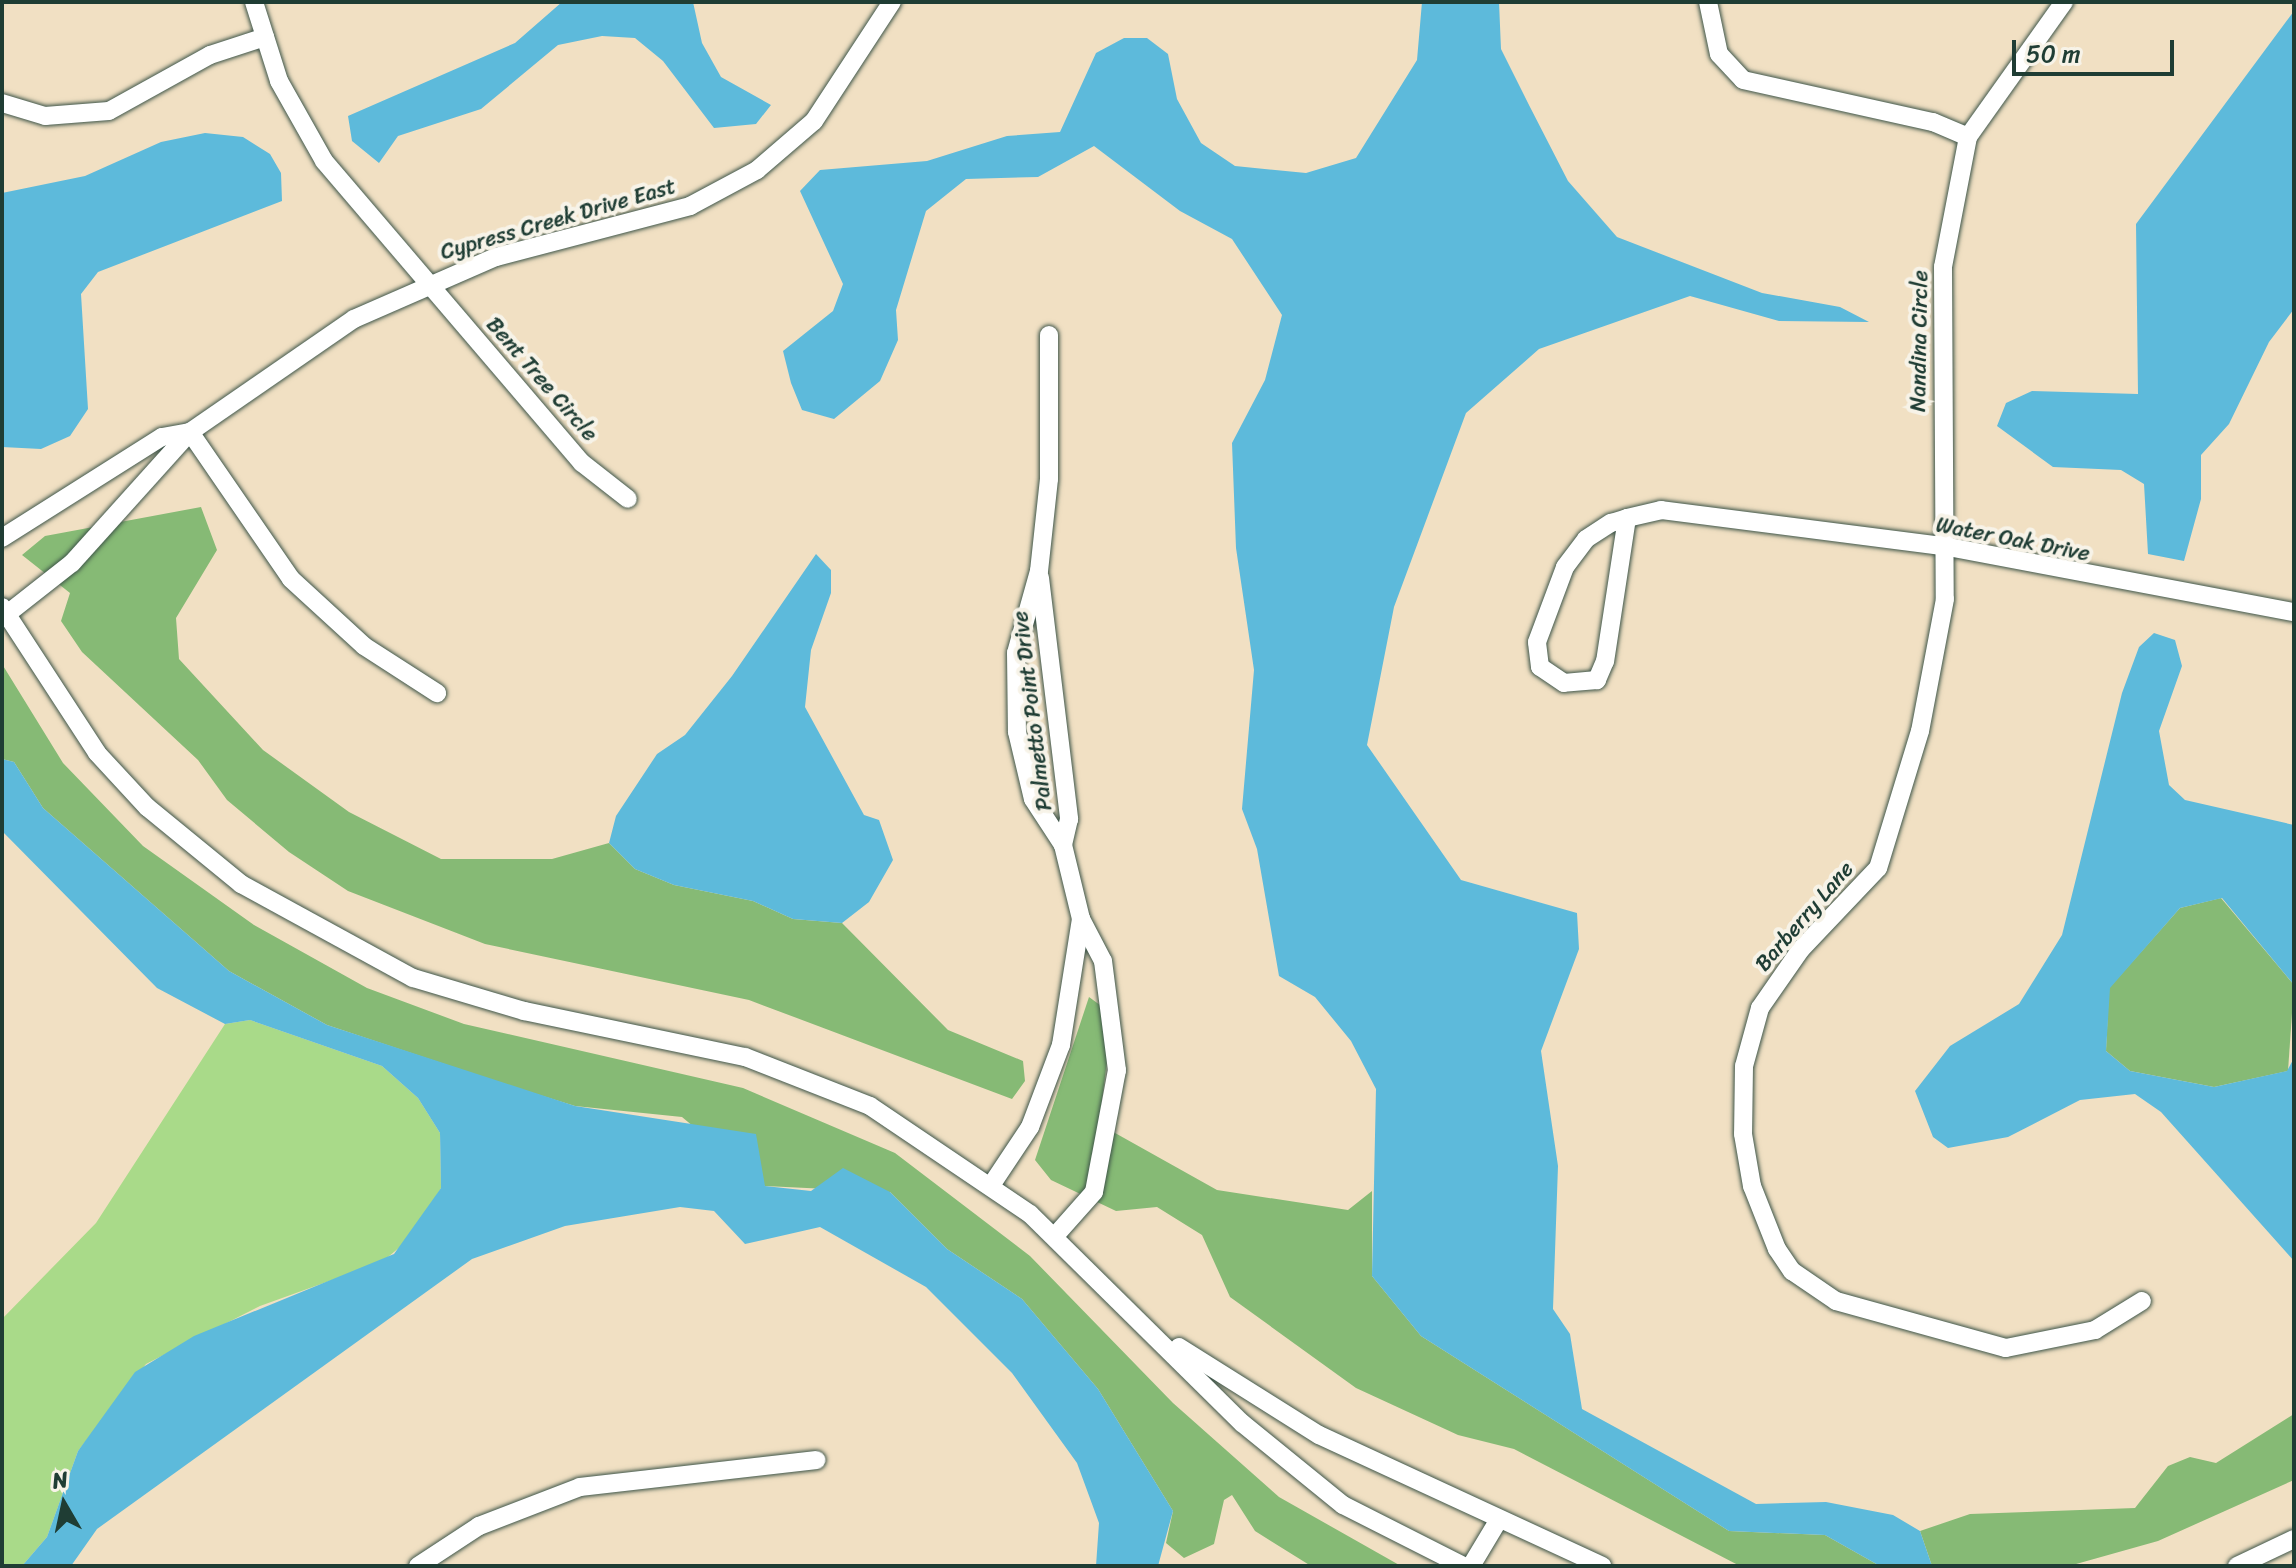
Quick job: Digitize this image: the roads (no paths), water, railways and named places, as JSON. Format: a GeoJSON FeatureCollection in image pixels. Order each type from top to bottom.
{"type":"FeatureCollection","features":[{"type":"Feature","properties":{"kind":"street","name":"Bent Tree Circle"},"geometry":{"type":"LineString","coordinates":[[254,2],[279,81],[324,161],[582,463],[628,499]]}},
{"type":"Feature","properties":{"kind":"street","name":"Cypress Creek Drive East"},"geometry":{"type":"LineString","coordinates":[[4,614],[72,563],[190,432],[288,359],[427,282],[723,191],[814,121],[892,2]]}},
{"type":"Feature","properties":{"kind":"street"},"geometry":{"type":"LineString","coordinates":[[1708,2],[1719,54],[1743,80],[1933,122],[1968,137]]}},
{"type":"Feature","properties":{"kind":"street","name":"Nandina Circle"},"geometry":{"type":"LineString","coordinates":[[1949,547],[1942,283],[1951,196],[1968,137],[2064,2]]}},
{"type":"Feature","properties":{"kind":"street"},"geometry":{"type":"LineString","coordinates":[[2,103],[45,116],[109,111],[210,55],[265,37]]}},
{"type":"Feature","properties":{"kind":"street","name":"Palmetto Point Drive"},"geometry":{"type":"LineString","coordinates":[[1049,335],[1049,479],[1039,571],[1016,653],[1017,732],[1033,799],[1063,845],[1081,919],[1103,961],[1115,1019],[1114,1111],[1094,1192],[1055,1236]]}},
{"type":"Feature","properties":{"kind":"street"},"geometry":{"type":"LineString","coordinates":[[190,432],[291,579],[364,646],[437,693]]}},
{"type":"Feature","properties":{"kind":"street","name":"Cypress Creek Drive East"},"geometry":{"type":"LineString","coordinates":[[2,538],[162,437],[190,432]]}},
{"type":"Feature","properties":{"kind":"street","name":"Water Oak Drive"},"geometry":{"type":"LineString","coordinates":[[1627,518],[1605,661],[1597,680],[1564,683],[1540,667],[1537,642],[1548,604],[1586,539],[1627,518],[1661,510],[1719,512],[1949,547],[2294,612]]}},
{"type":"Feature","properties":{"kind":"street","name":"Barberry Lane"},"geometry":{"type":"LineString","coordinates":[[1949,547],[1940,636],[1890,844],[1861,889],[1774,983],[1751,1034],[1742,1100],[1752,1186],[1777,1249],[1812,1289],[1980,1345],[2063,1341],[2142,1301]]}},
{"type":"Feature","properties":{"kind":"street","name":"Palmetto Point Drive"},"geometry":{"type":"LineString","coordinates":[[1039,571],[1069,819],[1063,845]]}},
{"type":"Feature","properties":{"kind":"street"},"geometry":{"type":"LineString","coordinates":[[4,614],[67,715],[147,807],[303,924],[367,959],[460,994],[690,1042],[817,1082],[925,1137],[992,1184],[1055,1236],[1153,1330],[1242,1423],[1343,1505],[1463,1566]]}},
{"type":"Feature","properties":{"kind":"street","name":"Palmetto Point Drive"},"geometry":{"type":"LineString","coordinates":[[992,1184],[1030,1127],[1061,1045],[1081,919]]}},
{"type":"Feature","properties":{"kind":"street"},"geometry":{"type":"LineString","coordinates":[[1153,1330],[1319,1435],[1498,1521],[1602,1566]]}},
{"type":"Feature","properties":{"kind":"street"},"geometry":{"type":"LineString","coordinates":[[418,1566],[479,1526],[580,1487],[816,1460]]}},
{"type":"Feature","properties":{"kind":"street"},"geometry":{"type":"LineString","coordinates":[[1471,1566],[1498,1521]]}},
{"type":"Feature","properties":{"kind":"street"},"geometry":{"type":"LineString","coordinates":[[2237,1566],[2294,1539]]}},
{"type":"Feature","properties":{"kind":"water"},"geometry":{"type":"Polygon","coordinates":[[[562,2],[693,2],[702,43],[721,77],[771,105],[756,124],[714,128],[663,61],[635,38],[602,36],[558,45],[481,109],[398,136],[379,163],[352,141],[348,116],[515,43],[562,2]]]}},
{"type":"Feature","properties":{"kind":"water"},"geometry":{"type":"Polygon","coordinates":[[[1422,2],[1499,2],[1501,49],[1530,107],[1568,181],[1617,237],[1762,293],[1840,307],[1869,322],[1779,321],[1690,296],[1539,349],[1466,413],[1394,607],[1367,745],[1461,880],[1577,913],[1579,949],[1541,1051],[1558,1166],[1553,1309],[1570,1334],[1582,1409],[1756,1504],[1826,1502],[1893,1515],[1920,1531],[1932,1566],[1880,1566],[1825,1535],[1729,1531],[1421,1336],[1372,1276],[1376,1089],[1351,1041],[1315,997],[1279,976],[1257,849],[1242,809],[1254,670],[1236,548],[1232,443],[1265,380],[1282,315],[1232,239],[1180,211],[1094,146],[1038,177],[966,179],[926,211],[896,310],[898,340],[880,381],[834,419],[802,410],[791,383],[783,351],[833,311],[843,284],[800,191],[820,170],[927,161],[1007,136],[1060,132],[1096,53],[1124,38],[1147,38],[1168,54],[1177,99],[1201,143],[1235,166],[1306,173],[1356,158],[1417,60],[1422,2]]]}},
{"type":"Feature","properties":{"kind":"water"},"geometry":{"type":"Polygon","coordinates":[[[2294,11],[2294,309],[2269,342],[2229,424],[2201,455],[2201,499],[2184,561],[2148,554],[2144,484],[2121,470],[2053,467],[1997,426],[2006,403],[2032,391],[2138,394],[2136,224],[2294,11]]]}},
{"type":"Feature","properties":{"kind":"water"},"geometry":{"type":"Polygon","coordinates":[[[205,133],[243,137],[270,154],[281,173],[282,201],[98,272],[81,294],[88,409],[70,436],[41,449],[2,447],[2,193],[85,176],[161,142],[205,133]]]}},
{"type":"Feature","properties":{"kind":"water"},"geometry":{"type":"Polygon","coordinates":[[[816,554],[831,570],[831,593],[811,650],[805,707],[864,815],[879,820],[893,860],[869,902],[842,923],[793,919],[753,901],[674,885],[635,869],[609,843],[616,816],[657,754],[685,735],[732,676],[816,554]]]}},
{"type":"Feature","properties":{"kind":"water"},"geometry":{"type":"Polygon","coordinates":[[[2154,633],[2175,640],[2182,666],[2159,731],[2169,785],[2185,800],[2294,825],[2294,985],[2222,898],[2180,908],[2110,988],[2106,1051],[2130,1071],[2214,1087],[2287,1071],[2294,1058],[2294,1261],[2161,1112],[2135,1094],[2080,1100],[2008,1137],[1948,1148],[1933,1137],[1915,1091],[1950,1046],[2019,1004],[2062,935],[2122,693],[2139,647],[2154,633]]]}},
{"type":"Feature","properties":{"kind":"water"},"geometry":{"type":"Polygon","coordinates":[[[2,759],[14,762],[43,808],[229,971],[327,1025],[575,1106],[756,1134],[765,1186],[811,1191],[843,1168],[890,1192],[947,1249],[1022,1299],[1098,1389],[1173,1511],[1158,1566],[1096,1566],[1099,1523],[1077,1463],[1012,1373],[926,1287],[820,1227],[745,1244],[714,1211],[680,1207],[565,1226],[472,1259],[97,1529],[71,1566],[22,1566],[47,1537],[78,1451],[135,1372],[194,1336],[394,1254],[441,1188],[440,1133],[418,1098],[382,1066],[250,1020],[225,1024],[157,988],[2,831],[2,759]]]}}]}
